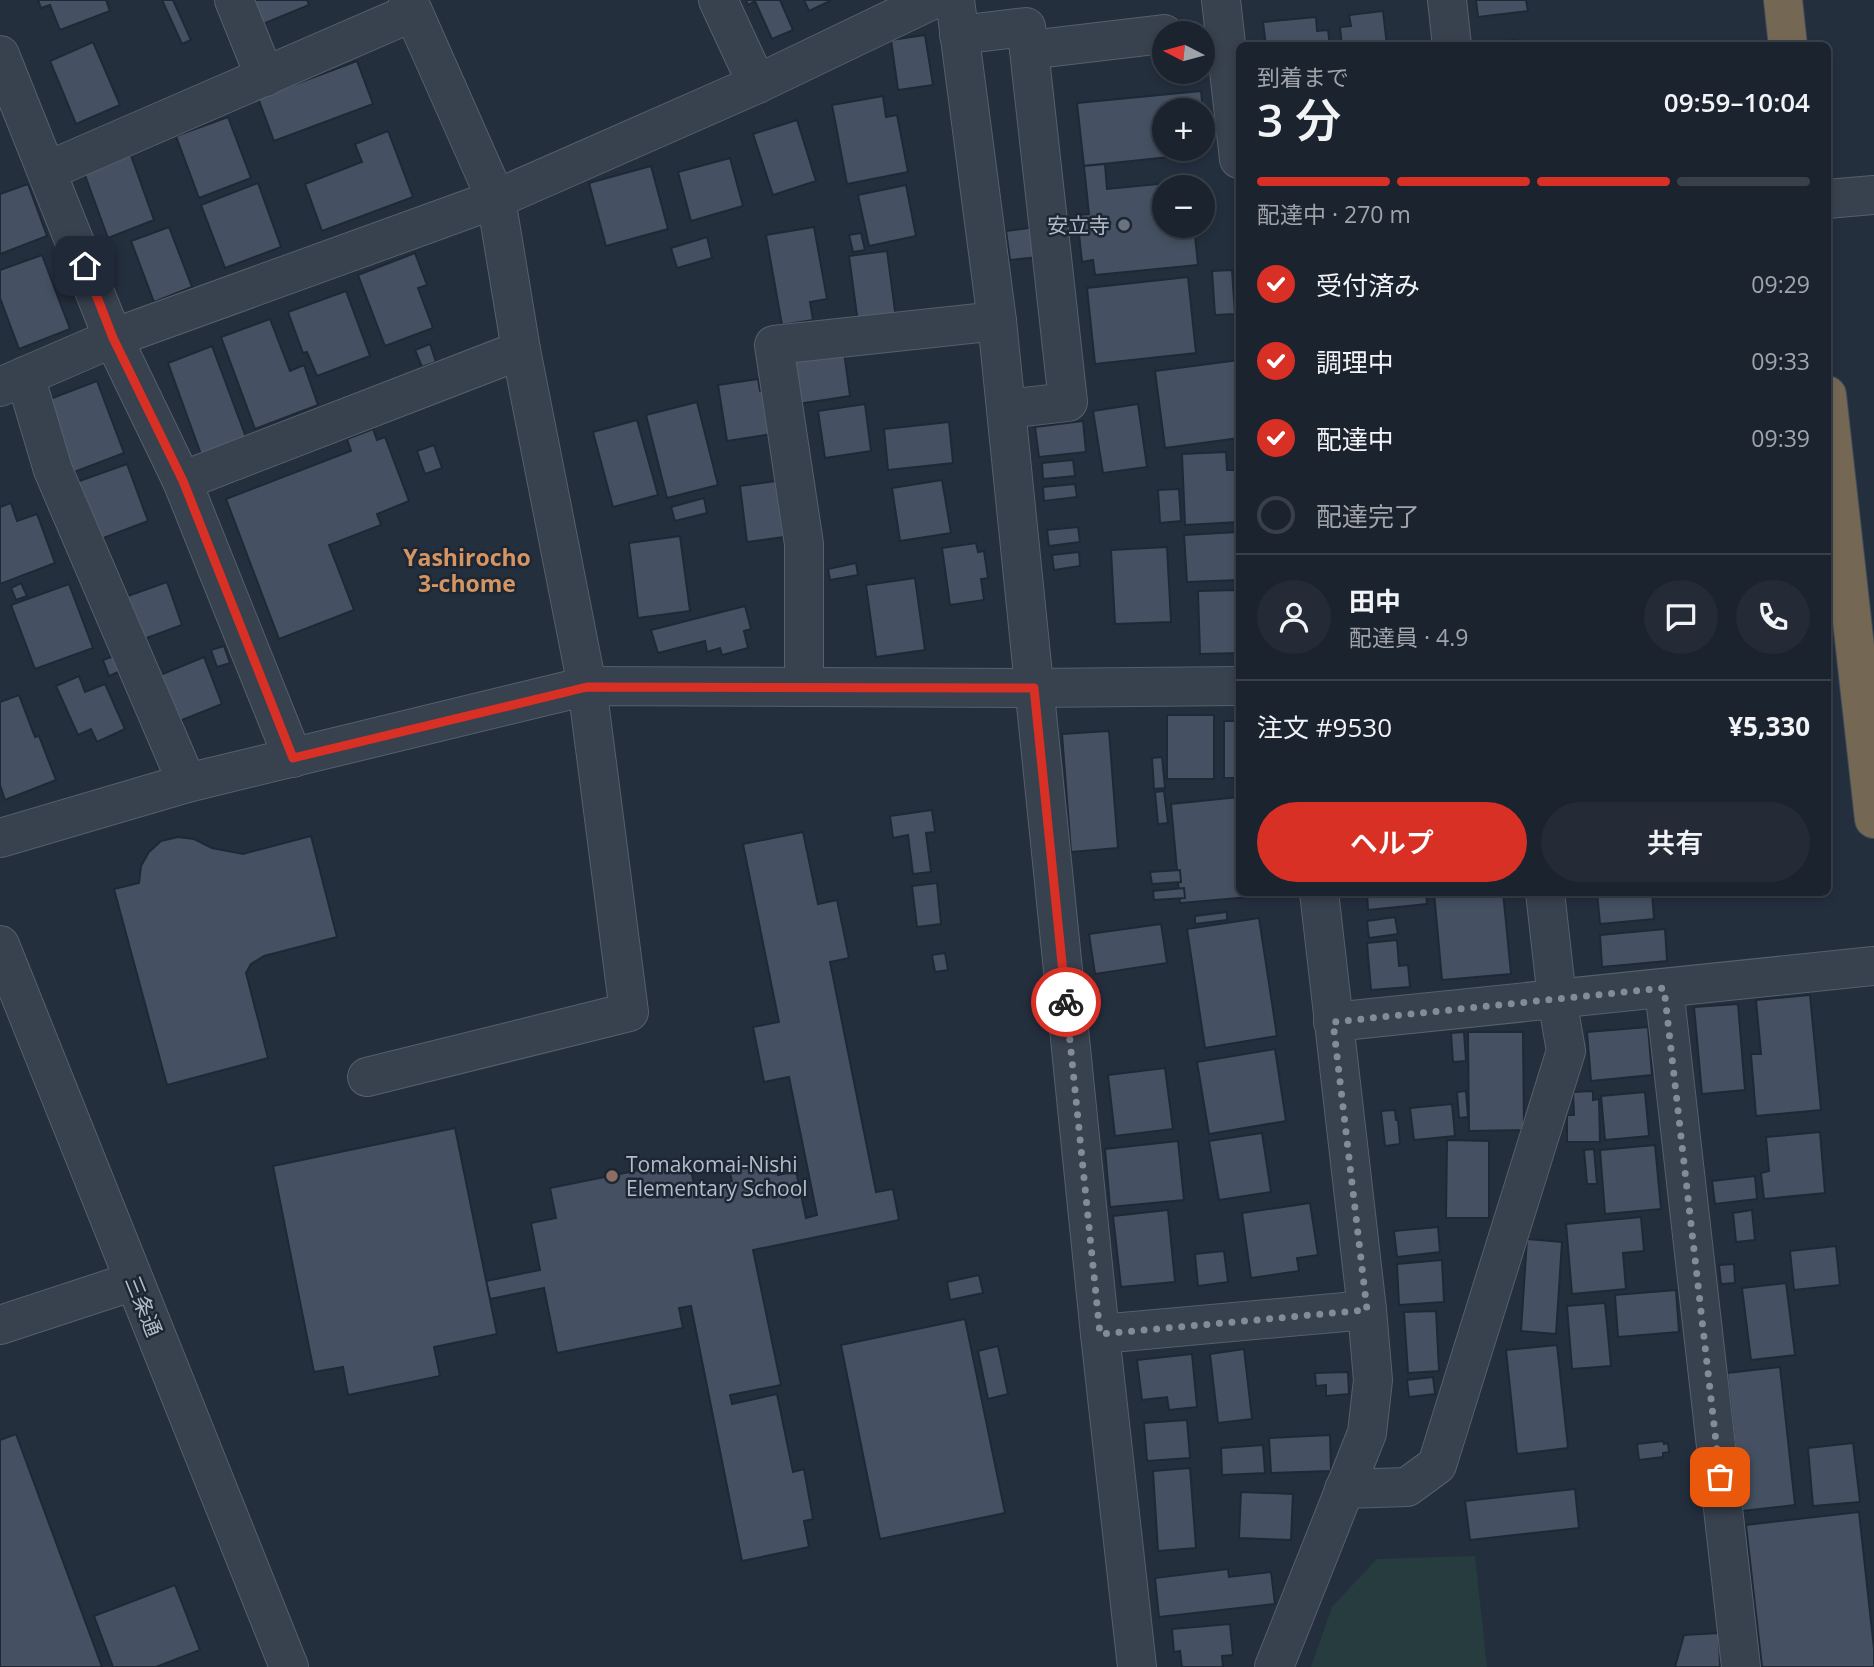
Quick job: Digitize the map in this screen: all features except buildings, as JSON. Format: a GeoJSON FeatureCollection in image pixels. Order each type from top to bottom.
{"type":"FeatureCollection","features":[{"type":"Feature","properties":{"kind":"highway"},"geometry":{"type":"LineString","coordinates":[[1783,0],[1788,42]]}},
{"type":"Feature","properties":{"kind":"highway"},"geometry":{"type":"LineString","coordinates":[[1831,431],[1874,819]]}},
{"type":"Feature","properties":{"kind":"street"},"geometry":{"type":"LineString","coordinates":[[234,0],[265,76]]}},
{"type":"Feature","properties":{"kind":"street"},"geometry":{"type":"LineString","coordinates":[[719,0],[757,84]]}},
{"type":"Feature","properties":{"kind":"street"},"geometry":{"type":"LineString","coordinates":[[187,783],[53,470],[12,382],[113,338],[496,199],[757,84],[932,0]]}},
{"type":"Feature","properties":{"kind":"street"},"geometry":{"type":"LineString","coordinates":[[1221,0],[1236,132]]}},
{"type":"Feature","properties":{"kind":"street"},"geometry":{"type":"LineString","coordinates":[[1447,0],[1452,42]]}},
{"type":"Feature","properties":{"kind":"street"},"geometry":{"type":"LineString","coordinates":[[47,172],[265,76],[410,6],[496,199],[521,350],[587,687],[629,1012],[367,1077]]}},
{"type":"Feature","properties":{"kind":"street"},"geometry":{"type":"LineString","coordinates":[[1007,409],[1068,402],[1029,50],[1026,27],[957,17],[1007,409],[1100,1334],[1137,1667]]}},
{"type":"Feature","properties":{"kind":"street"},"geometry":{"type":"LineString","coordinates":[[1029,50],[1152,35]]}},
{"type":"Feature","properties":{"kind":"street"},"geometry":{"type":"LineString","coordinates":[[0,55],[113,338],[183,481],[293,758]]}},
{"type":"Feature","properties":{"kind":"street"},"geometry":{"type":"LineString","coordinates":[[1831,199],[1874,195]]}},
{"type":"Feature","properties":{"kind":"street"},"geometry":{"type":"LineString","coordinates":[[804,687],[804,544],[774,345],[997,321]]}},
{"type":"Feature","properties":{"kind":"street"},"geometry":{"type":"LineString","coordinates":[[183,481],[521,350]]}},
{"type":"Feature","properties":{"kind":"street"},"geometry":{"type":"LineString","coordinates":[[0,838],[187,783],[587,687],[1034,688],[1236,685]]}},
{"type":"Feature","properties":{"kind":"street"},"geometry":{"type":"LineString","coordinates":[[1274,1667],[1367,1433],[1373,1380],[1320,896]]}},
{"type":"Feature","properties":{"kind":"street"},"geometry":{"type":"LineString","coordinates":[[1344,1489],[1407,1487],[1437,1465],[1566,1051],[1545,896]]}},
{"type":"Feature","properties":{"kind":"street","name":"三条通"},"geometry":{"type":"LineString","coordinates":[[0,945],[289,1667]]}},
{"type":"Feature","properties":{"kind":"street"},"geometry":{"type":"LineString","coordinates":[[1333,1022],[1874,967]]}},
{"type":"Feature","properties":{"kind":"street"},"geometry":{"type":"LineString","coordinates":[[1664,988],[1741,1667]]}},
{"type":"Feature","properties":{"kind":"street"},"geometry":{"type":"LineString","coordinates":[[0,1325],[134,1280]]}},
{"type":"Feature","properties":{"kind":"street"},"geometry":{"type":"LineString","coordinates":[[1100,1334],[1367,1310]]}},
{"type":"Feature","properties":{"kind":"green space"},"geometry":{"type":"Polygon","coordinates":[[[1475,1556],[1487,1667],[1311,1667],[1332,1607],[1377,1559],[1475,1556]]]}},
{"type":"Feature","properties":{"kind":"way so far"},"geometry":{"type":"LineString","coordinates":[[1066,1002],[1100,1334],[1367,1310],[1333,1022],[1664,988],[1720,1477]]}},
{"type":"Feature","properties":{"kind":"place","name":"安立寺"},"geometry":{"type":"Point","coordinates":[1124,225]}},
{"type":"Feature","properties":{"kind":"place","name":"Tomakomai-Nishi Elementary School"},"geometry":{"type":"Point","coordinates":[612,1176]}},
{"type":"Feature","properties":{"kind":"district","name":"Yashirocho 3-chome"},"geometry":{"type":"Point","coordinates":[467,570]}},
{"type":"Feature","properties":{"kind":"route"},"geometry":{"type":"LineString","coordinates":[[85,266],[113,338],[183,481],[293,758],[587,687],[1034,688],[1066,1002]]}}]}
